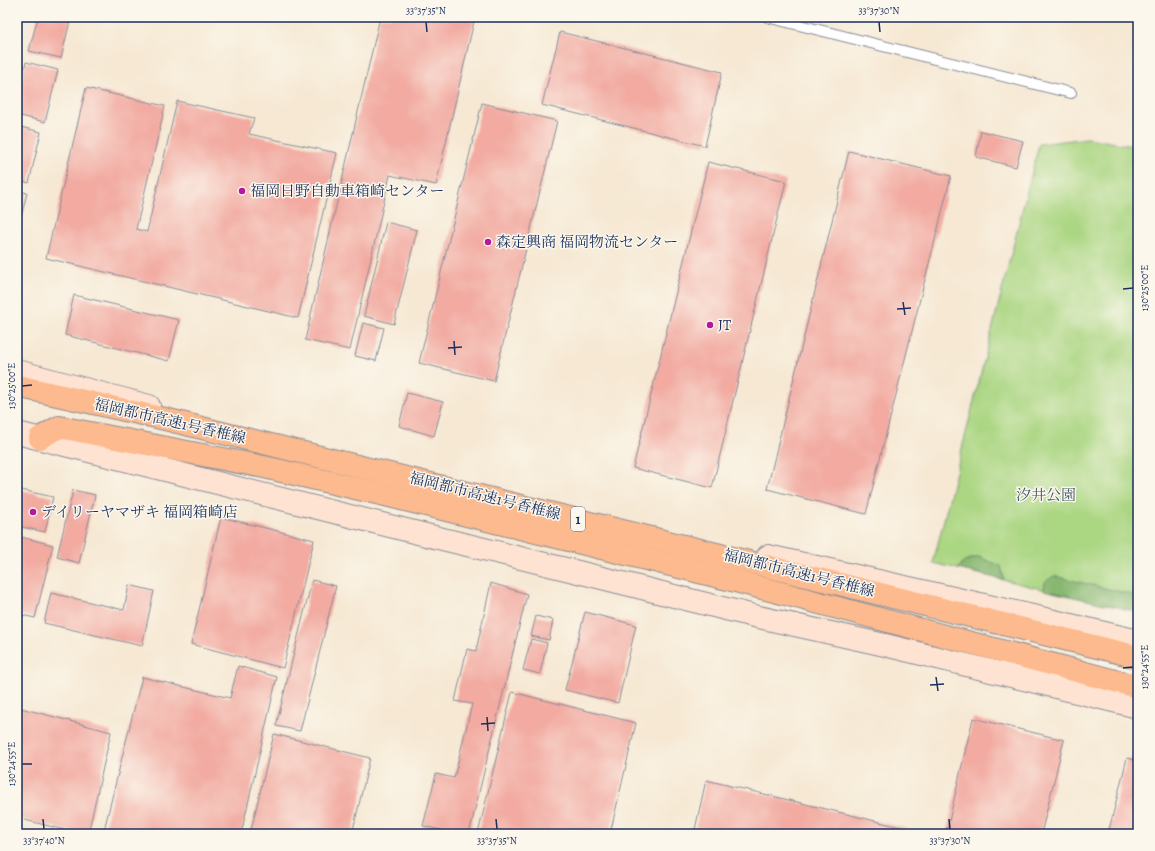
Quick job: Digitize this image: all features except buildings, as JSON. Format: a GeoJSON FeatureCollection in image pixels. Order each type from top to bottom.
{"type":"FeatureCollection","features":[{"type":"Feature","properties":{"kind":"highway","name":"福岡都市高速1号香椎線"},"geometry":{"type":"LineString","coordinates":[[17,378],[501,491],[1138,648]]}},
{"type":"Feature","properties":{"kind":"highway","name":"福岡都市高速1号香椎線"},"geometry":{"type":"LineString","coordinates":[[17,386],[172,420],[1138,656]]}},
{"type":"Feature","properties":{"kind":"highway"},"geometry":{"type":"LineString","coordinates":[[40,438],[59,427],[264,467],[381,494],[732,580],[1138,687]]}},
{"type":"Feature","properties":{"kind":"street"},"geometry":{"type":"LineString","coordinates":[[17,371],[193,417],[770,556],[1138,641]]}},
{"type":"Feature","properties":{"kind":"street"},"geometry":{"type":"LineString","coordinates":[[17,433],[418,533],[582,572],[754,616],[1138,707]]}},
{"type":"Feature","properties":{"kind":"lane"},"geometry":{"type":"LineString","coordinates":[[767,17],[1071,93]]}},
{"type":"Feature","properties":{"kind":"green space","name":"汐井公園"},"geometry":{"type":"Polygon","coordinates":[[[1088,138],[1138,147],[1138,612],[933,563],[1039,144],[1088,138]]]}},
{"type":"Feature","properties":{"kind":"green space"},"geometry":{"type":"Polygon","coordinates":[[[979,557],[1001,566],[1004,580],[958,569],[964,561],[979,557]]]}},
{"type":"Feature","properties":{"kind":"green space"},"geometry":{"type":"Polygon","coordinates":[[[1054,576],[1138,596],[1138,612],[1044,590],[1045,582],[1054,576]]]}},
{"type":"Feature","properties":{"kind":"place","name":"福岡日野自動車箱崎センター"},"geometry":{"type":"Point","coordinates":[242,191]}},
{"type":"Feature","properties":{"kind":"place","name":"森定興商 福岡物流センター"},"geometry":{"type":"Point","coordinates":[488,242]}},
{"type":"Feature","properties":{"kind":"place","name":"JT"},"geometry":{"type":"Point","coordinates":[710,325]}},
{"type":"Feature","properties":{"kind":"place","name":"デイリーヤマザキ 福岡箱崎店"},"geometry":{"type":"Point","coordinates":[33,512]}}]}
